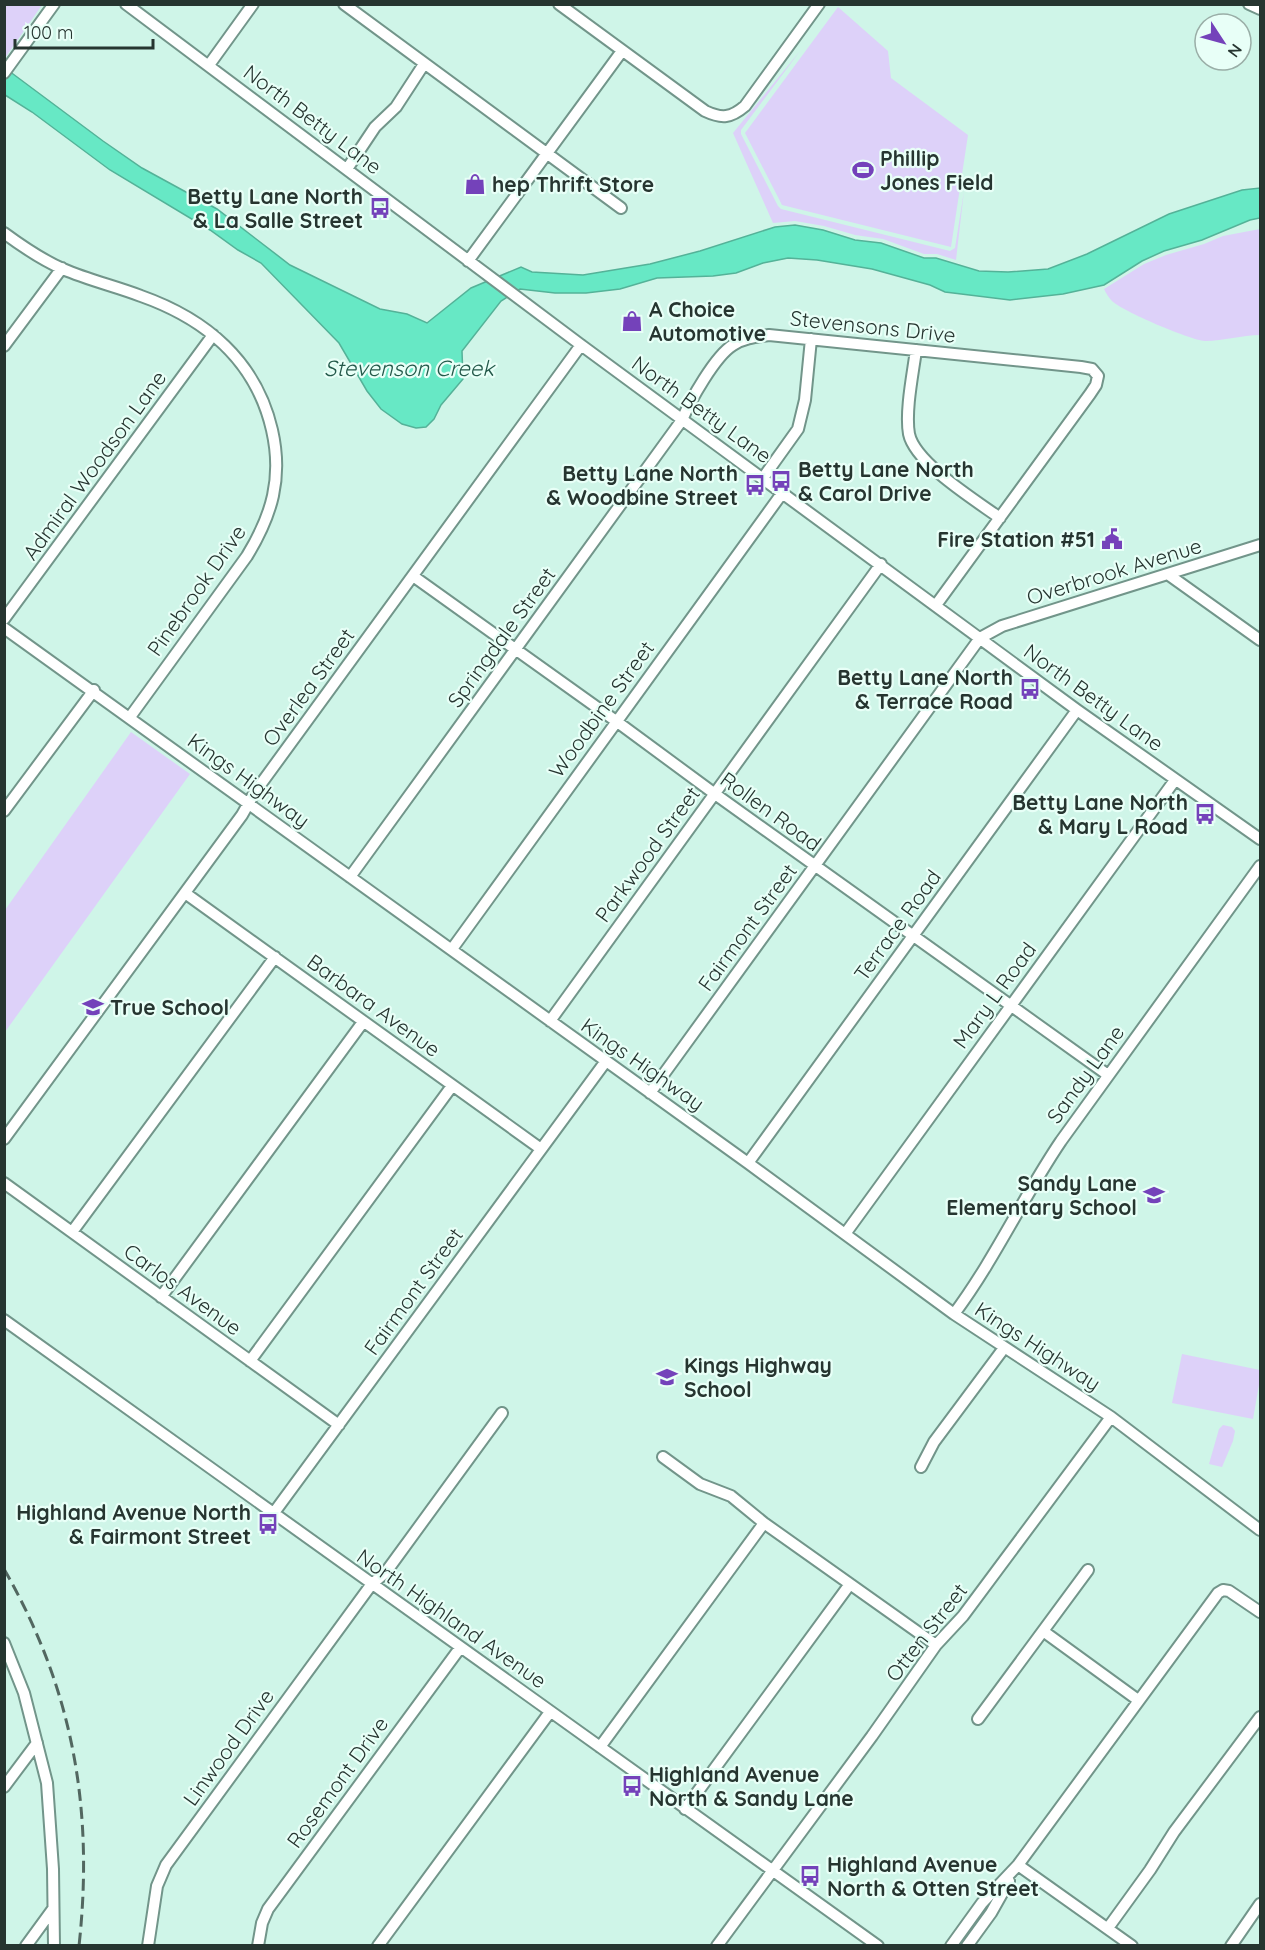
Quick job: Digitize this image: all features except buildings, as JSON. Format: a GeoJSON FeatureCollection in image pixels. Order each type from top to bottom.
{"type":"FeatureCollection","features":[{"type":"Feature","properties":{"kind":"street"},"geometry":{"type":"LineString","coordinates":[[6,71],[54,4]]}},
{"type":"Feature","properties":{"kind":"street","name":"North Betty Lane"},"geometry":{"type":"LineString","coordinates":[[126,4],[682,420],[1077,710],[1260,839]]}},
{"type":"Feature","properties":{"kind":"street"},"geometry":{"type":"LineString","coordinates":[[208,65],[253,4]]}},
{"type":"Feature","properties":{"kind":"street"},"geometry":{"type":"LineString","coordinates":[[345,4],[621,208]]}},
{"type":"Feature","properties":{"kind":"street"},"geometry":{"type":"LineString","coordinates":[[559,4],[705,111],[726,117],[736,114],[745,106],[819,4]]}},
{"type":"Feature","properties":{"kind":"street"},"geometry":{"type":"LineString","coordinates":[[1249,4],[1260,9]]}},
{"type":"Feature","properties":{"kind":"street"},"geometry":{"type":"LineString","coordinates":[[468,261],[622,51]]}},
{"type":"Feature","properties":{"kind":"street"},"geometry":{"type":"LineString","coordinates":[[347,169],[375,127],[396,107],[424,64]]}},
{"type":"Feature","properties":{"kind":"street","name":"Pinebrook Drive"},"geometry":{"type":"LineString","coordinates":[[4,233],[62,268],[163,305],[213,335],[232,351],[251,376],[270,421],[275,443],[277,470],[271,507],[260,535],[130,717]]}},
{"type":"Feature","properties":{"kind":"street"},"geometry":{"type":"LineString","coordinates":[[4,346],[62,268]]}},
{"type":"Feature","properties":{"kind":"street","name":"Admiral Woodson Lane"},"geometry":{"type":"LineString","coordinates":[[4,619],[213,335]]}},
{"type":"Feature","properties":{"kind":"street","name":"Stevensons Drive"},"geometry":{"type":"LineString","coordinates":[[682,420],[690,401],[730,346],[749,337],[769,335],[1092,369],[1098,376],[1096,385],[1000,518]]}},
{"type":"Feature","properties":{"kind":"street"},"geometry":{"type":"LineString","coordinates":[[763,478],[798,429],[805,400],[811,339]]}},
{"type":"Feature","properties":{"kind":"street","name":"Overlea Street"},"geometry":{"type":"LineString","coordinates":[[4,1139],[186,893],[581,345]]}},
{"type":"Feature","properties":{"kind":"street"},"geometry":{"type":"LineString","coordinates":[[916,350],[908,419],[913,445],[932,467],[1000,518],[936,605]]}},
{"type":"Feature","properties":{"kind":"street","name":"Springdale Street"},"geometry":{"type":"LineString","coordinates":[[350,877],[682,420]]}},
{"type":"Feature","properties":{"kind":"street","name":"Woodbine Street"},"geometry":{"type":"LineString","coordinates":[[452,949],[783,492]]}},
{"type":"Feature","properties":{"kind":"street","name":"Overbrook Avenue"},"geometry":{"type":"LineString","coordinates":[[980,638],[1002,626],[1260,545]]}},
{"type":"Feature","properties":{"kind":"street","name":"Parkwood Street"},"geometry":{"type":"LineString","coordinates":[[550,1021],[881,564]]}},
{"type":"Feature","properties":{"kind":"street"},"geometry":{"type":"LineString","coordinates":[[1169,575],[1260,640]]}},
{"type":"Feature","properties":{"kind":"street","name":"Rollen Road"},"geometry":{"type":"LineString","coordinates":[[413,576],[1108,1075]]}},
{"type":"Feature","properties":{"kind":"street","name":"Kings Highway"},"geometry":{"type":"LineString","coordinates":[[4,628],[94,690],[954,1314],[1111,1417],[1260,1530]]}},
{"type":"Feature","properties":{"kind":"street","name":"Fairmont Street"},"geometry":{"type":"LineString","coordinates":[[650,1093],[980,638]]}},
{"type":"Feature","properties":{"kind":"street"},"geometry":{"type":"LineString","coordinates":[[4,811],[94,690]]}},
{"type":"Feature","properties":{"kind":"street","name":"Terrace Road"},"geometry":{"type":"LineString","coordinates":[[748,1163],[1077,710]]}},
{"type":"Feature","properties":{"kind":"street","name":"Mary L Road"},"geometry":{"type":"LineString","coordinates":[[845,1234],[1175,780]]}},
{"type":"Feature","properties":{"kind":"street","name":"Sandy Lane"},"geometry":{"type":"LineString","coordinates":[[954,1314],[990,1261],[1041,1171],[1260,866]]}},
{"type":"Feature","properties":{"kind":"street","name":"Barbara Avenue"},"geometry":{"type":"LineString","coordinates":[[186,893],[541,1149]]}},
{"type":"Feature","properties":{"kind":"street"},"geometry":{"type":"LineString","coordinates":[[72,1232],[275,957]]}},
{"type":"Feature","properties":{"kind":"street"},"geometry":{"type":"LineString","coordinates":[[161,1297],[363,1022]]}},
{"type":"Feature","properties":{"kind":"street","name":"Fairmont Street"},"geometry":{"type":"LineString","coordinates":[[273,1514],[606,1061]]}},
{"type":"Feature","properties":{"kind":"street"},"geometry":{"type":"LineString","coordinates":[[250,1361],[452,1086]]}},
{"type":"Feature","properties":{"kind":"street","name":"Carlos Avenue"},"geometry":{"type":"LineString","coordinates":[[4,1183],[339,1425]]}},
{"type":"Feature","properties":{"kind":"street","name":"North Highland Avenue"},"geometry":{"type":"LineString","coordinates":[[4,1320],[878,1946]]}},
{"type":"Feature","properties":{"kind":"street"},"geometry":{"type":"LineString","coordinates":[[921,1467],[934,1442],[1004,1348]]}},
{"type":"Feature","properties":{"kind":"street","name":"Linwood Drive"},"geometry":{"type":"LineString","coordinates":[[148,1946],[157,1886],[166,1865],[371,1585],[386,1572],[502,1413]]}},
{"type":"Feature","properties":{"kind":"street","name":"Otten Street"},"geometry":{"type":"LineString","coordinates":[[717,1946],[936,1645],[969,1608],[1111,1417]]}},
{"type":"Feature","properties":{"kind":"street"},"geometry":{"type":"LineString","coordinates":[[663,1457],[700,1484],[731,1496],[765,1523],[936,1645]]}},
{"type":"Feature","properties":{"kind":"street"},"geometry":{"type":"LineString","coordinates":[[600,1748],[765,1523]]}},
{"type":"Feature","properties":{"kind":"street"},"geometry":{"type":"LineString","coordinates":[[978,1719],[1088,1570]]}},
{"type":"Feature","properties":{"kind":"street"},"geometry":{"type":"LineString","coordinates":[[685,1809],[850,1584]]}},
{"type":"Feature","properties":{"kind":"street"},"geometry":{"type":"LineString","coordinates":[[967,1946],[991,1913],[1018,1865],[1213,1598],[1223,1590],[1235,1593],[1260,1612]]}},
{"type":"Feature","properties":{"kind":"street"},"geometry":{"type":"LineString","coordinates":[[1043,1631],[1138,1700]]}},
{"type":"Feature","properties":{"kind":"street"},"geometry":{"type":"LineString","coordinates":[[4,1643],[24,1693],[47,1783],[53,1869],[54,1946]]}},
{"type":"Feature","properties":{"kind":"street","name":"Rosemont Drive"},"geometry":{"type":"LineString","coordinates":[[258,1946],[262,1923],[268,1909],[460,1648]]}},
{"type":"Feature","properties":{"kind":"street"},"geometry":{"type":"LineString","coordinates":[[378,1946],[550,1712]]}},
{"type":"Feature","properties":{"kind":"street"},"geometry":{"type":"LineString","coordinates":[[1108,1928],[1174,1833],[1260,1717]]}},
{"type":"Feature","properties":{"kind":"street"},"geometry":{"type":"LineString","coordinates":[[4,1787],[37,1743]]}},
{"type":"Feature","properties":{"kind":"street"},"geometry":{"type":"LineString","coordinates":[[1018,1865],[1132,1946]]}},
{"type":"Feature","properties":{"kind":"street"},"geometry":{"type":"LineString","coordinates":[[951,1946],[982,1903],[1018,1865]]}},
{"type":"Feature","properties":{"kind":"street"},"geometry":{"type":"LineString","coordinates":[[1230,1946],[1260,1904]]}},
{"type":"Feature","properties":{"kind":"street"},"geometry":{"type":"LineString","coordinates":[[26,1946],[53,1909]]}},
{"type":"Feature","properties":{"kind":"shaded area"},"geometry":{"type":"Polygon","coordinates":[[[4,5],[42,5],[5,58],[4,5]]]}},
{"type":"Feature","properties":{"kind":"shaded area"},"geometry":{"type":"Polygon","coordinates":[[[838,7],[888,51],[891,78],[968,135],[951,247],[782,205],[745,133],[838,7]]]}},
{"type":"Feature","properties":{"kind":"shaded area"},"geometry":{"type":"Polygon","coordinates":[[[800,51],[741,130],[778,206],[781,209],[950,251],[955,248],[964,191],[956,260],[937,254],[924,254],[883,239],[855,235],[824,226],[795,221],[773,223],[733,133],[800,51]]]}},
{"type":"Feature","properties":{"kind":"shaded area"},"geometry":{"type":"Polygon","coordinates":[[[1260,229],[1260,335],[1212,341],[1197,339],[1172,331],[1118,306],[1104,289],[1144,264],[1166,255],[1223,236],[1260,229]]]}},
{"type":"Feature","properties":{"kind":"shaded area"},"geometry":{"type":"Polygon","coordinates":[[[131,732],[190,774],[5,1032],[5,910],[131,732]]]}},
{"type":"Feature","properties":{"kind":"shaded area"},"geometry":{"type":"Polygon","coordinates":[[[1182,1354],[1260,1370],[1253,1419],[1172,1403],[1182,1354]]]}},
{"type":"Feature","properties":{"kind":"shaded area"},"geometry":{"type":"Polygon","coordinates":[[[1223,1425],[1232,1427],[1235,1431],[1222,1467],[1209,1464],[1219,1429],[1223,1425]]]}},
{"type":"Feature","properties":{"kind":"water","name":"Stevenson Creek"},"geometry":{"type":"Polygon","coordinates":[[[5,68],[142,168],[217,209],[290,265],[380,309],[407,314],[427,323],[471,288],[521,267],[532,272],[583,275],[650,264],[775,227],[795,225],[823,230],[855,240],[881,243],[924,258],[936,258],[979,271],[1008,272],[1048,269],[1087,254],[1169,214],[1242,190],[1260,188],[1260,218],[1202,240],[1164,251],[1142,261],[1104,285],[1063,294],[1010,300],[945,292],[930,285],[872,269],[788,258],[763,263],[736,273],[657,278],[620,289],[586,293],[555,293],[520,289],[501,301],[462,351],[463,379],[441,405],[434,419],[426,427],[416,428],[402,424],[381,409],[367,391],[339,343],[261,263],[110,170],[32,112],[5,95],[5,68]]]}},
{"type":"Feature","properties":{"kind":"railway"},"geometry":{"type":"LineString","coordinates":[[4,1569],[28,1614],[47,1659],[62,1705],[73,1751],[80,1798],[83,1846],[83,1895],[79,1946]]}},
{"type":"Feature","properties":{"kind":"place","name":"Phillip Jones Field"},"geometry":{"type":"Point","coordinates":[863,170]}},
{"type":"Feature","properties":{"kind":"place","name":"hep Thrift Store"},"geometry":{"type":"Point","coordinates":[475,184]}},
{"type":"Feature","properties":{"kind":"place","name":"Betty Lane North & La Salle Street"},"geometry":{"type":"Point","coordinates":[380,208]}},
{"type":"Feature","properties":{"kind":"place","name":"A Choice Automotive"},"geometry":{"type":"Point","coordinates":[632,321]}},
{"type":"Feature","properties":{"kind":"place","name":"Betty Lane North & Carol Drive"},"geometry":{"type":"Point","coordinates":[781,481]}},
{"type":"Feature","properties":{"kind":"place","name":"Betty Lane North & Woodbine Street"},"geometry":{"type":"Point","coordinates":[755,485]}},
{"type":"Feature","properties":{"kind":"place","name":"Fire Station #51"},"geometry":{"type":"Point","coordinates":[1112,539]}},
{"type":"Feature","properties":{"kind":"place","name":"Betty Lane North & Terrace Road"},"geometry":{"type":"Point","coordinates":[1030,689]}},
{"type":"Feature","properties":{"kind":"place","name":"Betty Lane North & Mary L Road"},"geometry":{"type":"Point","coordinates":[1205,814]}},
{"type":"Feature","properties":{"kind":"place","name":"True School"},"geometry":{"type":"Point","coordinates":[93,1007]}},
{"type":"Feature","properties":{"kind":"place","name":"Sandy Lane Elementary School"},"geometry":{"type":"Point","coordinates":[1154,1195]}},
{"type":"Feature","properties":{"kind":"place","name":"Kings Highway School"},"geometry":{"type":"Point","coordinates":[667,1377]}},
{"type":"Feature","properties":{"kind":"place","name":"Highland Avenue North & Fairmont Street"},"geometry":{"type":"Point","coordinates":[268,1524]}},
{"type":"Feature","properties":{"kind":"place","name":"Highland Avenue North & Sandy Lane"},"geometry":{"type":"Point","coordinates":[632,1786]}},
{"type":"Feature","properties":{"kind":"place","name":"Highland Avenue North & Otten Street"},"geometry":{"type":"Point","coordinates":[810,1876]}}]}
